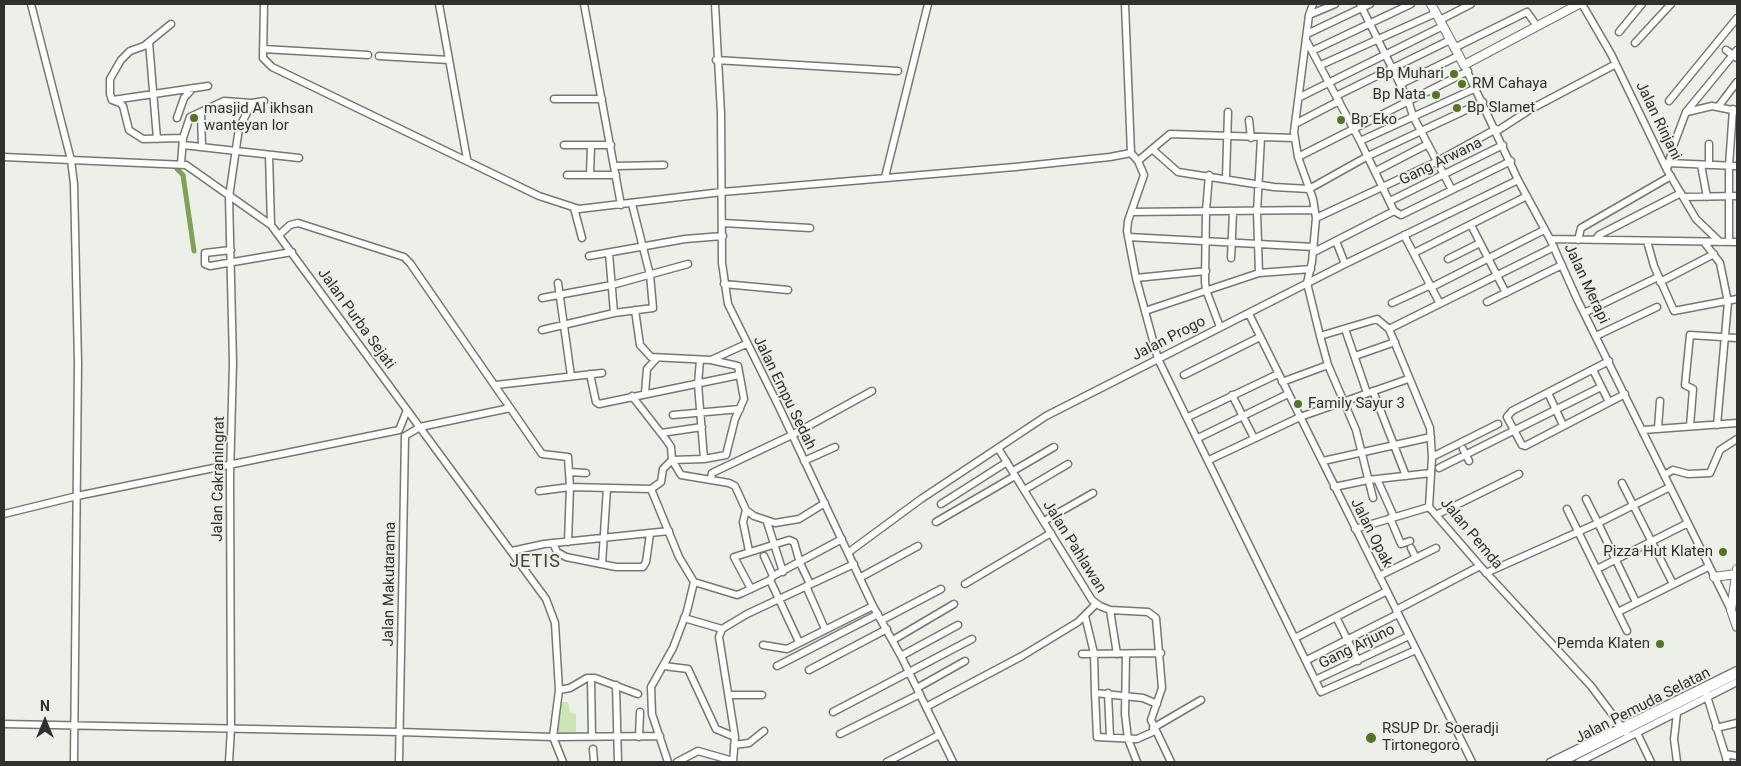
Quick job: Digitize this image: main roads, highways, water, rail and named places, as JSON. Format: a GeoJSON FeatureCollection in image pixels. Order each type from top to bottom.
{"type":"FeatureCollection","features":[{"type":"Feature","properties":{"kind":"main road","name":"Jalan Merapi"},"geometry":{"type":"LineString","coordinates":[[1437,12],[1456,52],[1466,68],[1580,4]]}},
{"type":"Feature","properties":{"kind":"main road"},"geometry":{"type":"LineString","coordinates":[[1714,577],[1737,571],[1731,610],[1737,627]]}},
{"type":"Feature","properties":{"kind":"main road","name":"Jalan Pemuda Selatan"},"geometry":{"type":"LineString","coordinates":[[1570,762],[1583,758],[1624,730],[1638,726],[1737,677]]}},
{"type":"Feature","properties":{"kind":"main road","name":"Jalan Pemuda Selatan"},"geometry":{"type":"LineString","coordinates":[[1561,762],[1583,758]]}},
{"type":"Feature","properties":{"kind":"waterway"},"geometry":{"type":"LineString","coordinates":[[177,169],[183,175],[194,251]]}},
{"type":"Feature","properties":{"kind":"place","name":"Bp Muhari"},"geometry":{"type":"Point","coordinates":[1454,74]}},
{"type":"Feature","properties":{"kind":"place","name":"RM Cahaya"},"geometry":{"type":"Point","coordinates":[1462,84]}},
{"type":"Feature","properties":{"kind":"place","name":"Bp Nata"},"geometry":{"type":"Point","coordinates":[1436,95]}},
{"type":"Feature","properties":{"kind":"place","name":"Bp Slamet"},"geometry":{"type":"Point","coordinates":[1457,108]}},
{"type":"Feature","properties":{"kind":"place","name":"masjid Al ikhsan wanteyan lor"},"geometry":{"type":"Point","coordinates":[194,118]}},
{"type":"Feature","properties":{"kind":"place","name":"Bp Eko"},"geometry":{"type":"Point","coordinates":[1341,120]}},
{"type":"Feature","properties":{"kind":"place","name":"Family Sayur 3"},"geometry":{"type":"Point","coordinates":[1298,404]}},
{"type":"Feature","properties":{"kind":"place","name":"Pizza Hut Klaten"},"geometry":{"type":"Point","coordinates":[1723,552]}},
{"type":"Feature","properties":{"kind":"place","name":"Pemda Klaten"},"geometry":{"type":"Point","coordinates":[1660,644]}},
{"type":"Feature","properties":{"kind":"place","name":"RSUP Dr. Soeradji Tirtonegoro"},"geometry":{"type":"Point","coordinates":[1371,738]}},
{"type":"Feature","properties":{"kind":"district","name":"JETIS"},"geometry":{"type":"Point","coordinates":[535,562]}}]}
